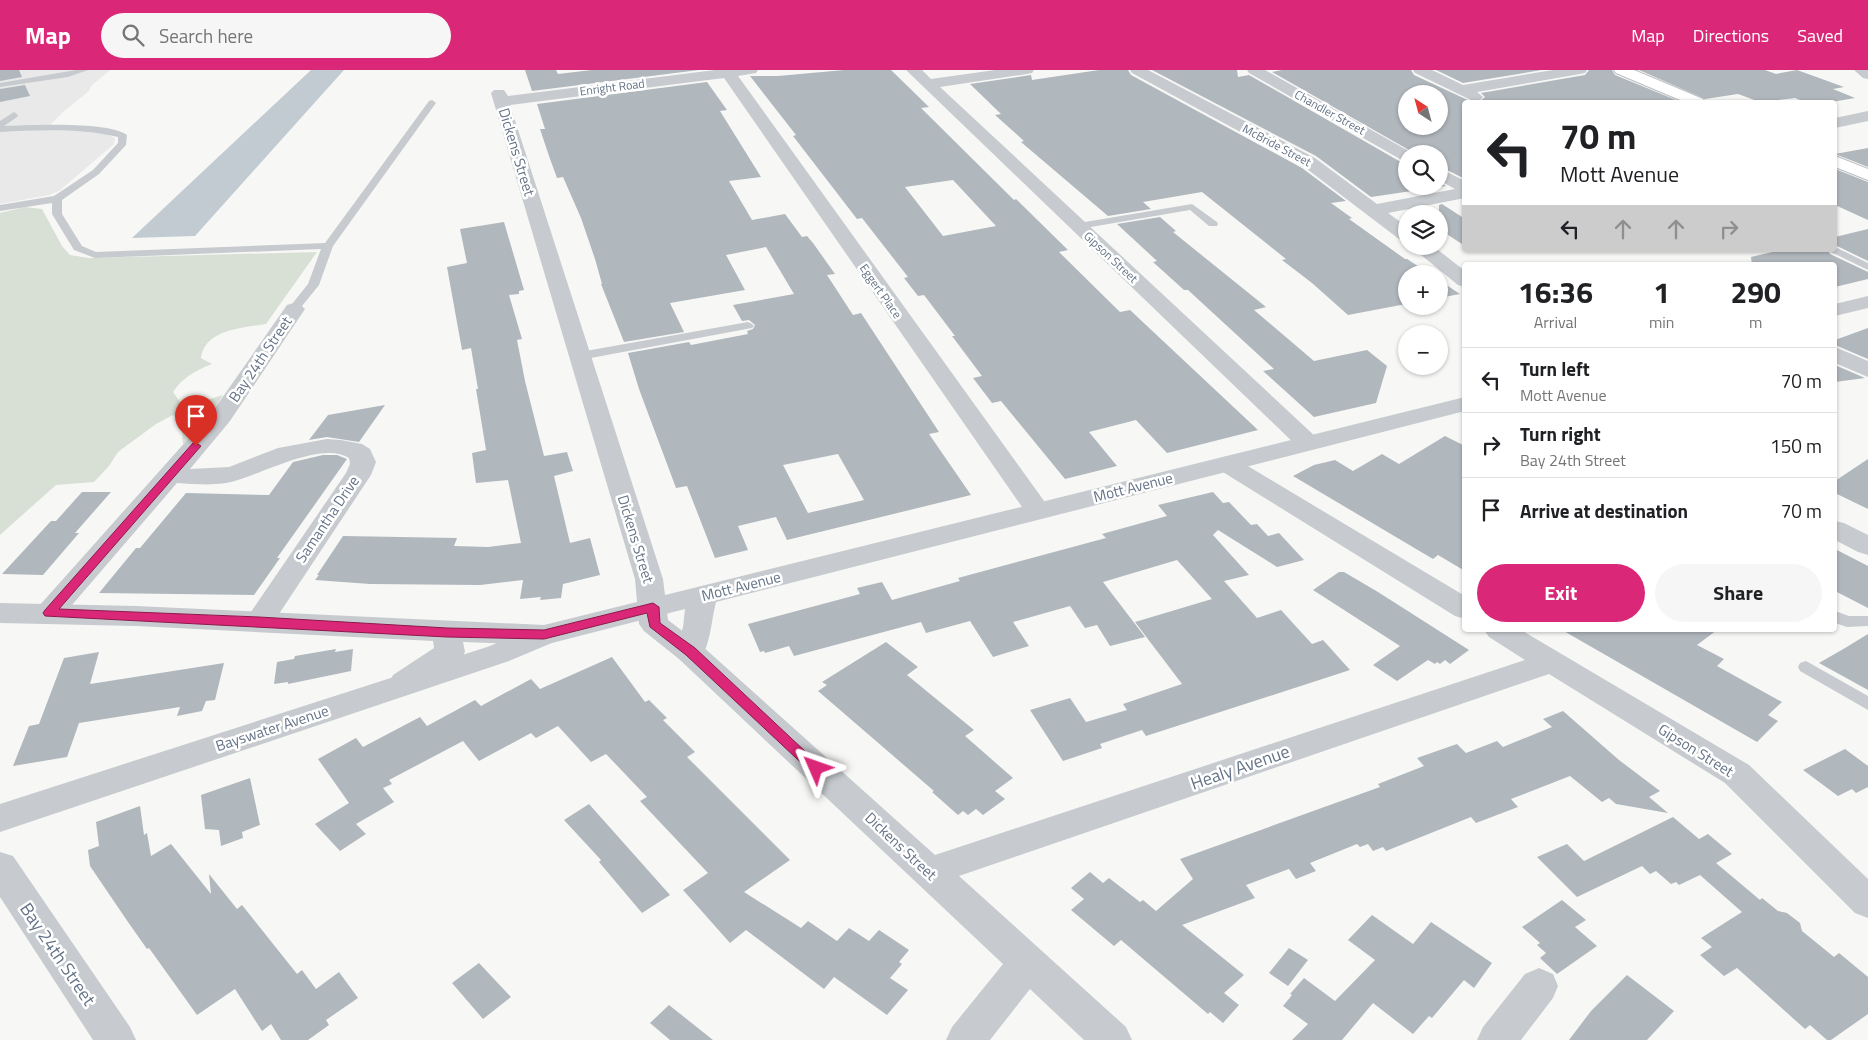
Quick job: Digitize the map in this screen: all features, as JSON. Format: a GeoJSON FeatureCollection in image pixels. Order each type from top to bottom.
{"type":"FeatureCollection","features":[{"type":"Feature","properties":{"kind":"main road"},"geometry":{"type":"LineString","coordinates":[[1620,70],[1693,100]]}},
{"type":"Feature","properties":{"kind":"main road"},"geometry":{"type":"LineString","coordinates":[[1837,162],[1868,175]]}},
{"type":"Feature","properties":{"kind":"street","name":"Enright Road"},"geometry":{"type":"LineString","coordinates":[[500,97],[579,84],[751,70]]}},
{"type":"Feature","properties":{"kind":"street","name":"Gipson Street"},"geometry":{"type":"LineString","coordinates":[[913,70],[1308,443]]}},
{"type":"Feature","properties":{"kind":"street"},"geometry":{"type":"LineString","coordinates":[[928,84],[1027,70]]}},
{"type":"Feature","properties":{"kind":"street","name":"McBride Street"},"geometry":{"type":"LineString","coordinates":[[1137,70],[1309,162],[1398,229]]}},
{"type":"Feature","properties":{"kind":"street","name":"Chandler Street"},"geometry":{"type":"LineString","coordinates":[[1254,70],[1398,151]]}},
{"type":"Feature","properties":{"kind":"street"},"geometry":{"type":"LineString","coordinates":[[1420,70],[1482,100]]}},
{"type":"Feature","properties":{"kind":"street"},"geometry":{"type":"LineString","coordinates":[[1460,90],[1580,70]]}},
{"type":"Feature","properties":{"kind":"street"},"geometry":{"type":"LineString","coordinates":[[1861,70],[1868,76]]}},
{"type":"Feature","properties":{"kind":"street","name":"Eggert Place"},"geometry":{"type":"LineString","coordinates":[[727,71],[1038,511]]}},
{"type":"Feature","properties":{"kind":"street","name":"Dickens Street"},"geometry":{"type":"LineString","coordinates":[[500,97],[652,588],[654,624],[690,652],[1112,1040]]}},
{"type":"Feature","properties":{"kind":"street"},"geometry":{"type":"LineString","coordinates":[[1837,123],[1868,116]]}},
{"type":"Feature","properties":{"kind":"street"},"geometry":{"type":"LineString","coordinates":[[1448,178],[1462,186]]}},
{"type":"Feature","properties":{"kind":"street"},"geometry":{"type":"LineString","coordinates":[[1374,210],[1462,194]]}},
{"type":"Feature","properties":{"kind":"street"},"geometry":{"type":"LineString","coordinates":[[1432,255],[1462,279]]}},
{"type":"Feature","properties":{"kind":"street"},"geometry":{"type":"LineString","coordinates":[[1837,310],[1868,302]]}},
{"type":"Feature","properties":{"kind":"street","name":"Bay 24th Street"},"geometry":{"type":"LineString","coordinates":[[49,613],[222,416],[294,309]]}},
{"type":"Feature","properties":{"kind":"street"},"geometry":{"type":"LineString","coordinates":[[1837,355],[1868,370]]}},
{"type":"Feature","properties":{"kind":"street","name":"Mott Avenue"},"geometry":{"type":"LineString","coordinates":[[0,613],[49,613],[544,635],[1462,405]]}},
{"type":"Feature","properties":{"kind":"street","name":"Samantha Drive"},"geometry":{"type":"LineString","coordinates":[[171,475],[219,476],[234,474],[279,455],[316,447],[353,449],[362,456],[364,463],[357,476],[259,622]]}},
{"type":"Feature","properties":{"kind":"street"},"geometry":{"type":"LineString","coordinates":[[1227,464],[1462,607]]}},
{"type":"Feature","properties":{"kind":"street"},"geometry":{"type":"LineString","coordinates":[[1837,531],[1868,546]]}},
{"type":"Feature","properties":{"kind":"street"},"geometry":{"type":"LineString","coordinates":[[690,652],[698,627],[703,595]]}},
{"type":"Feature","properties":{"kind":"street"},"geometry":{"type":"LineString","coordinates":[[404,684],[450,652],[447,632]]}},
{"type":"Feature","properties":{"kind":"street","name":"Gipson Street"},"geometry":{"type":"LineString","coordinates":[[1502,632],[1737,774],[1868,902]]}},
{"type":"Feature","properties":{"kind":"street","name":"Bayswater Avenue"},"geometry":{"type":"LineString","coordinates":[[0,818],[498,654],[544,635]]}},
{"type":"Feature","properties":{"kind":"street","name":"Healy Avenue"},"geometry":{"type":"LineString","coordinates":[[928,872],[1552,662]]}},
{"type":"Feature","properties":{"kind":"street","name":"Bay 24th Street"},"geometry":{"type":"LineString","coordinates":[[0,868],[116,1040]]}},
{"type":"Feature","properties":{"kind":"street"},"geometry":{"type":"LineString","coordinates":[[966,1040],[1027,963]]}},
{"type":"Feature","properties":{"kind":"street"},"geometry":{"type":"LineString","coordinates":[[1497,1040],[1539,986]]}},
{"type":"Feature","properties":{"kind":"lane"},"geometry":{"type":"LineString","coordinates":[[0,85],[84,70]]}},
{"type":"Feature","properties":{"kind":"lane"},"geometry":{"type":"LineString","coordinates":[[294,309],[313,286],[328,246],[432,103]]}},
{"type":"Feature","properties":{"kind":"lane"},"geometry":{"type":"LineString","coordinates":[[0,125],[14,115]]}},
{"type":"Feature","properties":{"kind":"lane"},"geometry":{"type":"LineString","coordinates":[[0,129],[66,127],[100,130],[122,135],[123,143],[96,172],[57,199],[0,208]]}},
{"type":"Feature","properties":{"kind":"lane"},"geometry":{"type":"LineString","coordinates":[[57,199],[57,214],[78,248],[95,256],[328,246]]}},
{"type":"Feature","properties":{"kind":"lane"},"geometry":{"type":"LineString","coordinates":[[1079,226],[1192,207],[1213,224]]}},
{"type":"Feature","properties":{"kind":"lane"},"geometry":{"type":"LineString","coordinates":[[1837,251],[1868,267]]}},
{"type":"Feature","properties":{"kind":"lane"},"geometry":{"type":"LineString","coordinates":[[580,356],[748,326]]}},
{"type":"Feature","properties":{"kind":"lane"},"geometry":{"type":"LineString","coordinates":[[1837,617],[1847,622],[1868,621]]}},
{"type":"Feature","properties":{"kind":"lane"},"geometry":{"type":"LineString","coordinates":[[1806,667],[1868,704]]}},
{"type":"Feature","properties":{"kind":"shaded area"},"geometry":{"type":"Polygon","coordinates":[[[0,70],[110,70],[45,130],[58,129],[106,134],[115,138],[114,144],[59,191],[49,195],[0,204],[0,70]]]}},
{"type":"Feature","properties":{"kind":"shaded area"},"geometry":{"type":"Polygon","coordinates":[[[311,70],[344,70],[195,236],[132,238],[311,70]]]}},
{"type":"Feature","properties":{"kind":"shaded area"},"geometry":{"type":"Polygon","coordinates":[[[25,207],[42,209],[62,246],[70,255],[89,258],[317,252],[266,324],[226,332],[210,341],[204,348],[201,358],[212,364],[190,375],[173,392],[180,402],[194,404],[223,395],[209,419],[183,444],[181,419],[173,415],[156,424],[118,452],[109,466],[94,482],[56,485],[0,535],[0,213],[25,207]]]}},
{"type":"Feature","properties":{"kind":"building"},"geometry":{"type":"Polygon","coordinates":[[[0,70],[19,70],[22,77],[0,81],[0,70]]]}},
{"type":"Feature","properties":{"kind":"building"},"geometry":{"type":"Polygon","coordinates":[[[525,70],[556,70],[558,74],[592,70],[699,70],[532,91],[525,70]]]}},
{"type":"Feature","properties":{"kind":"building"},"geometry":{"type":"Polygon","coordinates":[[[844,70],[891,70],[929,107],[921,108],[1014,200],[1016,199],[1068,250],[1059,252],[1120,312],[1130,310],[1258,430],[1167,453],[1136,420],[1089,432],[1117,466],[1065,479],[1001,401],[992,403],[973,378],[982,376],[952,336],[955,336],[924,295],[918,296],[904,278],[908,277],[862,218],[857,219],[793,136],[796,135],[750,76],[778,76],[844,70]],[[953,180],[905,187],[943,236],[996,226],[953,180]]]}},
{"type":"Feature","properties":{"kind":"building"},"geometry":{"type":"Polygon","coordinates":[[[1099,70],[1128,70],[1131,75],[1302,168],[1346,201],[1331,203],[1352,218],[1349,219],[1398,255],[1416,265],[1398,265],[1398,306],[1348,315],[1312,283],[1282,260],[1286,259],[1202,192],[1143,202],[1151,209],[1108,216],[1021,142],[1024,141],[995,115],[1001,114],[970,84],[1031,75],[1032,80],[1099,70]]]}},
{"type":"Feature","properties":{"kind":"building"},"geometry":{"type":"Polygon","coordinates":[[[1152,70],[1237,70],[1238,77],[1249,75],[1398,160],[1398,193],[1371,197],[1316,156],[1152,70]]]}},
{"type":"Feature","properties":{"kind":"building"},"geometry":{"type":"Polygon","coordinates":[[[1282,70],[1411,70],[1414,75],[1435,85],[1398,85],[1398,135],[1448,135],[1448,91],[1468,100],[1462,100],[1462,178],[1448,170],[1448,145],[1400,145],[1272,72],[1282,70]]]}},
{"type":"Feature","properties":{"kind":"building"},"geometry":{"type":"Polygon","coordinates":[[[1436,70],[1542,70],[1463,83],[1436,70]]]}},
{"type":"Feature","properties":{"kind":"building"},"geometry":{"type":"Polygon","coordinates":[[[1589,70],[1612,70],[1615,75],[1676,100],[1481,100],[1485,97],[1481,93],[1585,75],[1589,70]]]}},
{"type":"Feature","properties":{"kind":"building"},"geometry":{"type":"Polygon","coordinates":[[[1639,70],[1765,70],[1776,74],[1797,70],[1844,87],[1833,89],[1855,98],[1837,101],[1800,100],[1795,98],[1754,100],[1738,94],[1705,99],[1639,70]]]}},
{"type":"Feature","properties":{"kind":"building"},"geometry":{"type":"Polygon","coordinates":[[[707,82],[727,110],[720,111],[761,177],[729,181],[752,220],[785,214],[802,237],[807,236],[813,243],[835,274],[827,275],[853,315],[861,313],[939,432],[929,434],[971,495],[787,540],[776,517],[738,526],[748,550],[715,558],[687,486],[676,488],[639,389],[628,353],[689,342],[691,345],[748,334],[747,331],[753,329],[755,325],[749,320],[742,321],[733,305],[794,294],[766,247],[726,255],[745,290],[670,303],[684,332],[624,342],[601,284],[595,259],[581,218],[563,177],[557,178],[540,129],[545,129],[537,104],[707,82]],[[838,454],[783,465],[808,513],[864,500],[838,454]]]}},
{"type":"Feature","properties":{"kind":"building"},"geometry":{"type":"Polygon","coordinates":[[[25,85],[30,96],[0,102],[0,89],[25,85]]]}},
{"type":"Feature","properties":{"kind":"building"},"geometry":{"type":"Polygon","coordinates":[[[1868,148],[1868,167],[1837,155],[1868,148]]]}},
{"type":"Feature","properties":{"kind":"building"},"geometry":{"type":"Polygon","coordinates":[[[1837,170],[1868,182],[1868,220],[1837,206],[1837,170]]]}},
{"type":"Feature","properties":{"kind":"building"},"geometry":{"type":"Polygon","coordinates":[[[1448,208],[1462,217],[1462,244],[1448,235],[1448,208]]]}},
{"type":"Feature","properties":{"kind":"building"},"geometry":{"type":"Polygon","coordinates":[[[1160,217],[1176,231],[1173,232],[1266,307],[1254,310],[1314,361],[1367,350],[1387,366],[1376,403],[1314,417],[1263,371],[1274,369],[1188,290],[1184,290],[1153,262],[1157,261],[1117,224],[1160,217]]]}},
{"type":"Feature","properties":{"kind":"building"},"geometry":{"type":"Polygon","coordinates":[[[504,222],[524,290],[519,291],[519,294],[509,295],[522,339],[517,340],[525,381],[544,456],[567,452],[573,471],[554,476],[570,543],[590,538],[600,575],[563,584],[561,598],[540,600],[541,597],[520,599],[523,580],[480,585],[370,584],[315,580],[343,536],[457,538],[454,546],[488,547],[521,543],[508,480],[476,483],[472,453],[486,450],[476,389],[478,389],[471,348],[462,350],[447,267],[467,263],[460,229],[504,222]]]}},
{"type":"Feature","properties":{"kind":"building"},"geometry":{"type":"Polygon","coordinates":[[[1868,229],[1868,261],[1837,246],[1837,237],[1868,229]]]}},
{"type":"Feature","properties":{"kind":"building"},"geometry":{"type":"Polygon","coordinates":[[[1772,252],[1829,252],[1868,272],[1868,279],[1837,287],[1837,262],[1752,262],[1751,257],[1772,252]]]}},
{"type":"Feature","properties":{"kind":"building"},"geometry":{"type":"Polygon","coordinates":[[[1448,286],[1460,294],[1448,296],[1448,286]]]}},
{"type":"Feature","properties":{"kind":"building"},"geometry":{"type":"Polygon","coordinates":[[[1868,328],[1868,359],[1837,346],[1837,339],[1868,328]]]}},
{"type":"Feature","properties":{"kind":"building"},"geometry":{"type":"Polygon","coordinates":[[[1837,366],[1865,378],[1837,382],[1837,366]]]}},
{"type":"Feature","properties":{"kind":"building"},"geometry":{"type":"Polygon","coordinates":[[[385,405],[359,442],[327,437],[309,440],[328,415],[385,405]]]}},
{"type":"Feature","properties":{"kind":"building"},"geometry":{"type":"Polygon","coordinates":[[[1445,436],[1462,444],[1462,569],[1438,555],[1433,559],[1293,476],[1314,465],[1335,460],[1353,471],[1382,454],[1399,464],[1445,436]]]}},
{"type":"Feature","properties":{"kind":"building"},"geometry":{"type":"Polygon","coordinates":[[[323,455],[337,455],[347,459],[277,558],[280,558],[254,595],[99,593],[136,548],[140,548],[186,493],[269,495],[293,462],[323,455]]]}},
{"type":"Feature","properties":{"kind":"building"},"geometry":{"type":"Polygon","coordinates":[[[1868,459],[1868,509],[1837,494],[1837,480],[1868,459]]]}},
{"type":"Feature","properties":{"kind":"building"},"geometry":{"type":"Polygon","coordinates":[[[82,492],[111,492],[75,533],[79,533],[43,575],[2,574],[51,521],[56,521],[82,492]]]}},
{"type":"Feature","properties":{"kind":"building"},"geometry":{"type":"Polygon","coordinates":[[[1213,492],[1223,503],[1229,502],[1251,525],[1257,524],[1268,536],[1279,533],[1304,560],[1277,567],[1218,530],[1213,535],[1249,575],[1224,581],[1257,618],[1281,610],[1312,644],[1323,640],[1350,670],[1146,736],[1142,730],[1100,744],[1102,748],[1063,761],[1030,710],[1070,698],[1086,722],[1127,710],[1123,704],[1182,684],[1135,622],[1212,599],[1177,560],[1103,582],[1145,637],[1110,646],[1097,625],[1085,628],[1070,606],[1013,622],[1029,646],[993,657],[970,621],[926,633],[921,622],[794,656],[789,646],[765,653],[764,651],[760,652],[748,624],[860,594],[857,588],[882,582],[892,600],[960,581],[958,578],[1106,538],[1102,534],[1167,516],[1158,505],[1213,492]]]}},
{"type":"Feature","properties":{"kind":"building"},"geometry":{"type":"Polygon","coordinates":[[[1837,550],[1868,566],[1868,608],[1837,592],[1837,550]]]}},
{"type":"Feature","properties":{"kind":"building"},"geometry":{"type":"Polygon","coordinates":[[[1339,572],[1344,572],[1378,592],[1469,650],[1450,664],[1445,660],[1440,664],[1437,662],[1435,664],[1428,660],[1397,681],[1373,665],[1400,646],[1313,590],[1339,572]]]}},
{"type":"Feature","properties":{"kind":"building"},"geometry":{"type":"Polygon","coordinates":[[[1565,632],[1714,632],[1697,645],[1724,659],[1717,666],[1782,702],[1768,715],[1778,721],[1757,742],[1565,632]]]}},
{"type":"Feature","properties":{"kind":"building"},"geometry":{"type":"Polygon","coordinates":[[[1868,634],[1868,690],[1819,663],[1845,648],[1868,634]]]}},
{"type":"Feature","properties":{"kind":"building"},"geometry":{"type":"Polygon","coordinates":[[[886,642],[918,667],[907,675],[974,730],[965,736],[1013,778],[995,791],[1005,799],[983,815],[976,809],[968,815],[963,811],[958,815],[932,792],[934,791],[818,691],[827,685],[822,682],[886,642]]]}},
{"type":"Feature","properties":{"kind":"building"},"geometry":{"type":"Polygon","coordinates":[[[336,649],[335,652],[353,649],[351,671],[288,684],[288,682],[274,684],[277,662],[294,659],[295,656],[336,649]]]}},
{"type":"Feature","properties":{"kind":"building"},"geometry":{"type":"Polygon","coordinates":[[[99,652],[90,684],[224,663],[215,700],[206,701],[202,711],[177,716],[180,707],[79,723],[67,757],[13,766],[29,726],[39,724],[64,658],[99,652]]]}},
{"type":"Feature","properties":{"kind":"building"},"geometry":{"type":"Polygon","coordinates":[[[612,657],[645,702],[649,700],[667,718],[663,720],[695,752],[687,757],[790,860],[744,892],[801,928],[808,921],[837,941],[849,928],[869,941],[879,930],[909,950],[899,962],[902,964],[890,978],[908,990],[887,1015],[834,977],[824,989],[746,930],[730,943],[683,890],[708,873],[640,801],[647,797],[606,754],[591,762],[558,726],[536,738],[531,733],[479,761],[463,741],[389,780],[392,784],[383,788],[394,802],[356,824],[366,834],[340,851],[315,824],[349,803],[318,759],[356,738],[363,747],[420,717],[427,726],[475,700],[481,706],[531,679],[540,689],[612,657]]]}},
{"type":"Feature","properties":{"kind":"building"},"geometry":{"type":"Polygon","coordinates":[[[1563,711],[1619,760],[1660,791],[1649,797],[1668,813],[1616,804],[1609,798],[1602,802],[1570,776],[1511,799],[1518,807],[1476,823],[1471,817],[1386,851],[1383,847],[1373,851],[1368,844],[1360,847],[1357,844],[1310,863],[1316,871],[1296,879],[1289,869],[1246,885],[1255,898],[1182,925],[1244,975],[1224,993],[1239,1005],[1223,1023],[1210,1012],[1208,1014],[1121,940],[1114,946],[1071,910],[1084,899],[1071,888],[1090,872],[1103,883],[1109,878],[1140,902],[1143,900],[1156,911],[1193,879],[1180,859],[1380,787],[1378,784],[1424,766],[1417,758],[1457,744],[1466,753],[1497,741],[1503,747],[1552,727],[1543,719],[1563,711]]]}},
{"type":"Feature","properties":{"kind":"building"},"geometry":{"type":"Polygon","coordinates":[[[1845,749],[1868,766],[1868,787],[1856,793],[1852,789],[1838,796],[1803,770],[1845,749]]]}},
{"type":"Feature","properties":{"kind":"building"},"geometry":{"type":"Polygon","coordinates":[[[250,778],[260,825],[242,832],[243,838],[221,846],[219,830],[205,829],[201,795],[250,778]]]}},
{"type":"Feature","properties":{"kind":"building"},"geometry":{"type":"Polygon","coordinates":[[[589,804],[670,895],[642,913],[599,862],[601,860],[564,820],[589,804]]]}},
{"type":"Feature","properties":{"kind":"building"},"geometry":{"type":"Polygon","coordinates":[[[140,806],[144,835],[147,833],[151,856],[171,844],[211,894],[209,874],[237,909],[242,905],[297,974],[302,970],[316,989],[339,972],[358,998],[326,1020],[329,1025],[308,1040],[281,1040],[271,1024],[262,1031],[235,989],[197,1015],[149,948],[147,949],[90,866],[88,850],[99,846],[96,822],[140,806]]]}},
{"type":"Feature","properties":{"kind":"building"},"geometry":{"type":"Polygon","coordinates":[[[1673,817],[1699,839],[1708,834],[1732,854],[1716,863],[1760,900],[1762,898],[1778,911],[1787,913],[1800,923],[1802,931],[1834,957],[1839,953],[1868,977],[1868,1014],[1831,1040],[1827,1040],[1810,1025],[1805,1029],[1737,968],[1724,976],[1700,955],[1712,947],[1701,938],[1742,912],[1700,875],[1679,885],[1676,882],[1671,884],[1656,871],[1650,874],[1642,866],[1577,897],[1537,857],[1567,844],[1584,861],[1673,817]]]}},
{"type":"Feature","properties":{"kind":"building"},"geometry":{"type":"Polygon","coordinates":[[[1562,900],[1586,920],[1575,927],[1597,946],[1557,974],[1540,958],[1546,953],[1537,945],[1540,943],[1522,927],[1562,900]]]}},
{"type":"Feature","properties":{"kind":"building"},"geometry":{"type":"Polygon","coordinates":[[[1372,915],[1413,944],[1431,922],[1492,963],[1474,988],[1464,980],[1432,1018],[1429,1016],[1413,1034],[1373,1003],[1342,1040],[1292,1040],[1308,1024],[1283,1006],[1292,995],[1290,994],[1304,978],[1335,1001],[1375,960],[1348,940],[1372,915]]]}},
{"type":"Feature","properties":{"kind":"building"},"geometry":{"type":"Polygon","coordinates":[[[1289,948],[1308,960],[1288,986],[1269,973],[1289,948]]]}},
{"type":"Feature","properties":{"kind":"building"},"geometry":{"type":"Polygon","coordinates":[[[479,963],[511,997],[483,1019],[452,983],[479,963]]]}},
{"type":"Feature","properties":{"kind":"building"},"geometry":{"type":"Polygon","coordinates":[[[1627,975],[1674,1011],[1647,1040],[1569,1040],[1591,1011],[1627,975]]]}},
{"type":"Feature","properties":{"kind":"building"},"geometry":{"type":"Polygon","coordinates":[[[669,1005],[713,1040],[670,1040],[650,1023],[669,1005]]]}},
{"type":"Feature","properties":{"kind":"route"},"geometry":{"type":"LineString","coordinates":[[196,446],[49,613],[544,635],[653,607],[654,624],[690,652],[816,768]]}}]}
